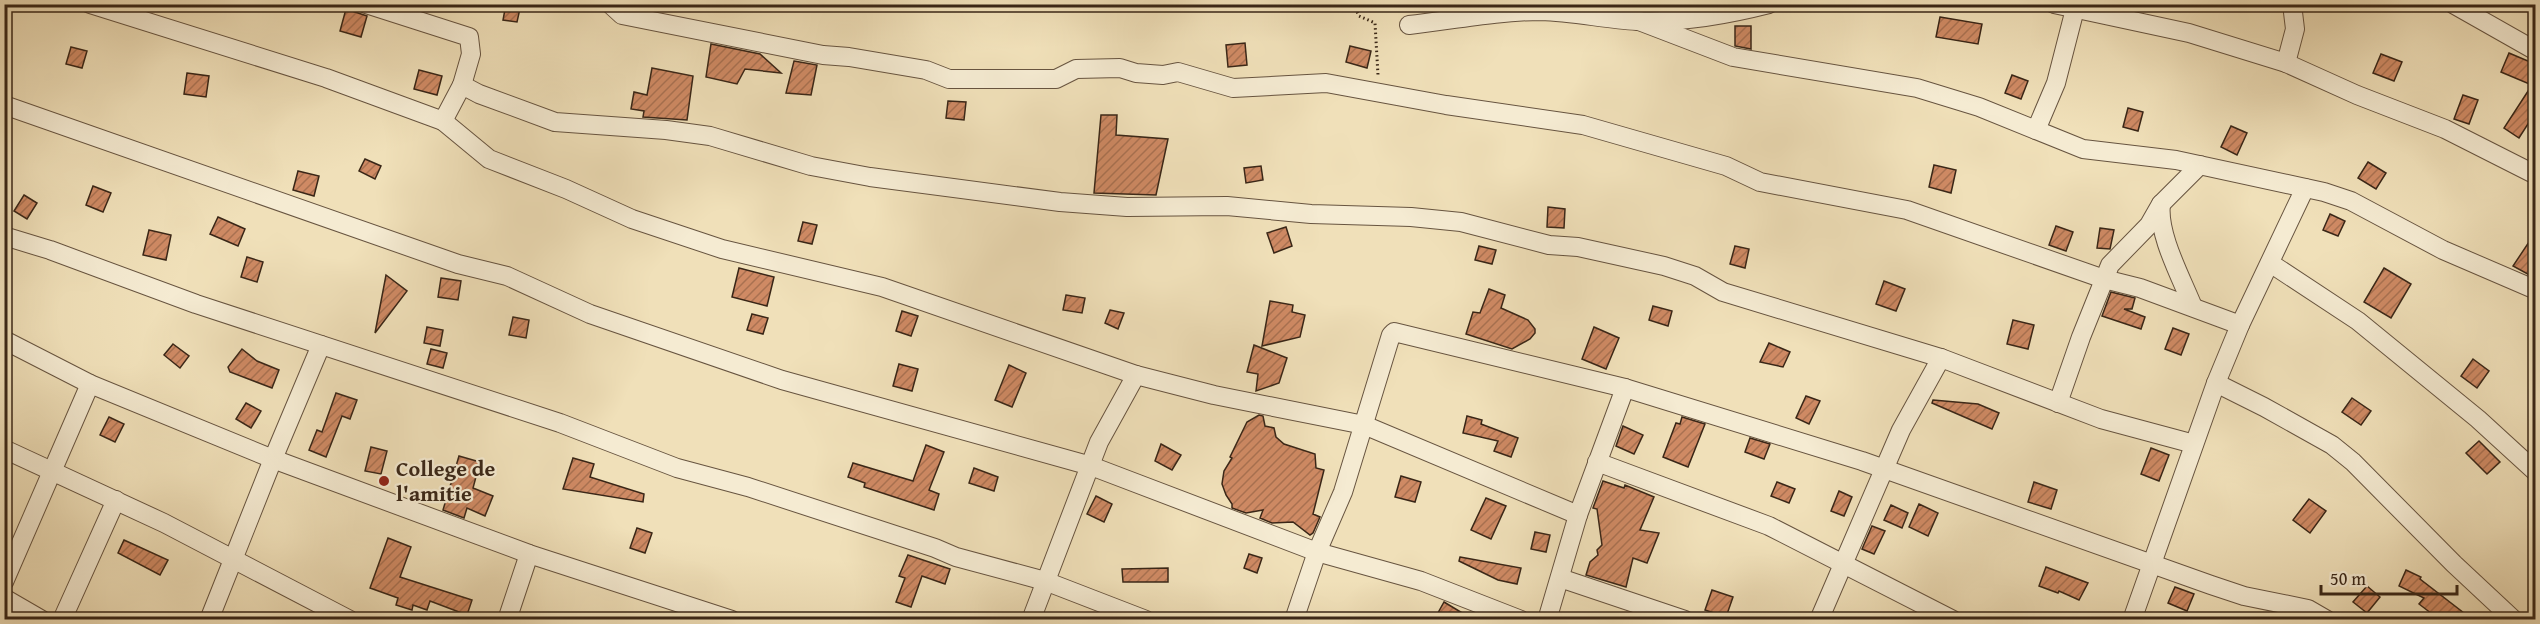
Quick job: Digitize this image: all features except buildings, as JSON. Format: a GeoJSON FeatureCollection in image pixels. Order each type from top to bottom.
{"type":"FeatureCollection","features":[{"type":"Feature","properties":{"kind":"street"},"geometry":{"type":"LineString","coordinates":[[90,4],[326,78],[443,121],[489,159],[566,189],[632,219],[722,249],[882,287],[1136,375],[1214,395],[1364,425],[1578,515]]}},
{"type":"Feature","properties":{"kind":"street"},"geometry":{"type":"LineString","coordinates":[[118,14],[134,4]]}},
{"type":"Feature","properties":{"kind":"street"},"geometry":{"type":"LineString","coordinates":[[366,4],[469,37],[471,54],[462,85],[443,121]]}},
{"type":"Feature","properties":{"kind":"street"},"geometry":{"type":"LineString","coordinates":[[610,4],[622,15],[823,56],[849,57],[926,70],[949,79],[1056,79],[1076,69],[1120,68],[1145,74],[1163,75],[1178,72],[1233,88],[1326,83],[1446,105],[1593,127],[1726,166],[1760,182],[1907,210],[2104,279],[2140,288],[2240,326]]}},
{"type":"Feature","properties":{"kind":"street"},"geometry":{"type":"LineString","coordinates":[[1409,25],[1505,13],[1542,11],[1639,21],[1696,19],[1735,13],[1769,4]]}},
{"type":"Feature","properties":{"kind":"street"},"geometry":{"type":"LineString","coordinates":[[2055,4],[2189,33],[2286,63],[2357,95],[2445,129],[2535,175]]}},
{"type":"Feature","properties":{"kind":"street"},"geometry":{"type":"LineString","coordinates":[[2286,63],[2295,29],[2292,4]]}},
{"type":"Feature","properties":{"kind":"street"},"geometry":{"type":"LineString","coordinates":[[2453,4],[2535,51]]}},
{"type":"Feature","properties":{"kind":"street"},"geometry":{"type":"LineString","coordinates":[[2037,130],[2056,83],[2075,9]]}},
{"type":"Feature","properties":{"kind":"street"},"geometry":{"type":"LineString","coordinates":[[1639,21],[1733,57],[1917,88],[1979,107],[2083,149],[2176,160],[2305,188],[2351,201],[2443,250],[2535,290]]}},
{"type":"Feature","properties":{"kind":"street"},"geometry":{"type":"LineString","coordinates":[[462,85],[479,94],[555,122],[666,130],[710,136],[811,166],[870,177],[1060,202],[1127,207],[1227,206],[1311,214],[1411,217],[1461,222],[1548,245],[1578,247],[1664,266],[1695,276],[1723,292],[1941,358],[2121,425],[2194,444]]}},
{"type":"Feature","properties":{"kind":"street"},"geometry":{"type":"LineString","coordinates":[[4,105],[447,261],[507,276],[590,314],[782,380],[1091,466],[1317,552],[1421,581],[1521,620]]}},
{"type":"Feature","properties":{"kind":"street"},"geometry":{"type":"LineString","coordinates":[[2058,403],[2110,265],[2149,225],[2161,204],[2200,165]]}},
{"type":"Feature","properties":{"kind":"street"},"geometry":{"type":"LineString","coordinates":[[2132,620],[2150,562],[2184,477],[2216,382],[2305,188]]}},
{"type":"Feature","properties":{"kind":"street"},"geometry":{"type":"LineString","coordinates":[[2161,204],[2159,215],[2193,307]]}},
{"type":"Feature","properties":{"kind":"street"},"geometry":{"type":"LineString","coordinates":[[4,236],[321,345],[560,423],[677,468],[748,487],[935,548],[956,557],[1045,581],[1146,620]]}},
{"type":"Feature","properties":{"kind":"street"},"geometry":{"type":"LineString","coordinates":[[2270,263],[2358,321],[2478,419],[2535,472]]}},
{"type":"Feature","properties":{"kind":"street"},"geometry":{"type":"LineString","coordinates":[[1294,620],[1317,552],[1343,492],[1391,335],[1394,332],[1625,388],[1862,461],[2244,596],[2308,609],[2328,620]]}},
{"type":"Feature","properties":{"kind":"street"},"geometry":{"type":"LineString","coordinates":[[4,340],[90,384],[273,459],[529,554],[732,620]]}},
{"type":"Feature","properties":{"kind":"street"},"geometry":{"type":"LineString","coordinates":[[209,620],[321,345]]}},
{"type":"Feature","properties":{"kind":"street"},"geometry":{"type":"LineString","coordinates":[[1819,620],[1901,430],[1941,358]]}},
{"type":"Feature","properties":{"kind":"street"},"geometry":{"type":"LineString","coordinates":[[1031,620],[1099,442],[1136,375]]}},
{"type":"Feature","properties":{"kind":"street"},"geometry":{"type":"LineString","coordinates":[[2216,382],[2264,406],[2331,445],[2353,462],[2454,564],[2514,620]]}},
{"type":"Feature","properties":{"kind":"street"},"geometry":{"type":"LineString","coordinates":[[4,582],[90,384]]}},
{"type":"Feature","properties":{"kind":"street"},"geometry":{"type":"LineString","coordinates":[[1547,620],[1578,515],[1625,388]]}},
{"type":"Feature","properties":{"kind":"street"},"geometry":{"type":"LineString","coordinates":[[1862,461],[1901,430]]}},
{"type":"Feature","properties":{"kind":"street"},"geometry":{"type":"LineString","coordinates":[[4,449],[116,500],[350,620]]}},
{"type":"Feature","properties":{"kind":"street"},"geometry":{"type":"LineString","coordinates":[[1597,462],[1769,526],[1844,562],[1953,620]]}},
{"type":"Feature","properties":{"kind":"street"},"geometry":{"type":"LineString","coordinates":[[62,620],[116,500]]}},
{"type":"Feature","properties":{"kind":"street"},"geometry":{"type":"LineString","coordinates":[[507,620],[529,554]]}},
{"type":"Feature","properties":{"kind":"street"},"geometry":{"type":"LineString","coordinates":[[1560,578],[1685,620]]}},
{"type":"Feature","properties":{"kind":"street"},"geometry":{"type":"LineString","coordinates":[[4,598],[42,620]]}},
{"type":"Feature","properties":{"kind":"path"},"geometry":{"type":"LineString","coordinates":[[1353,4],[1359,16],[1375,23],[1379,92]]}},
{"type":"Feature","properties":{"kind":"place","name":"College de l'amitie"},"geometry":{"type":"Point","coordinates":[384,481]}}]}
